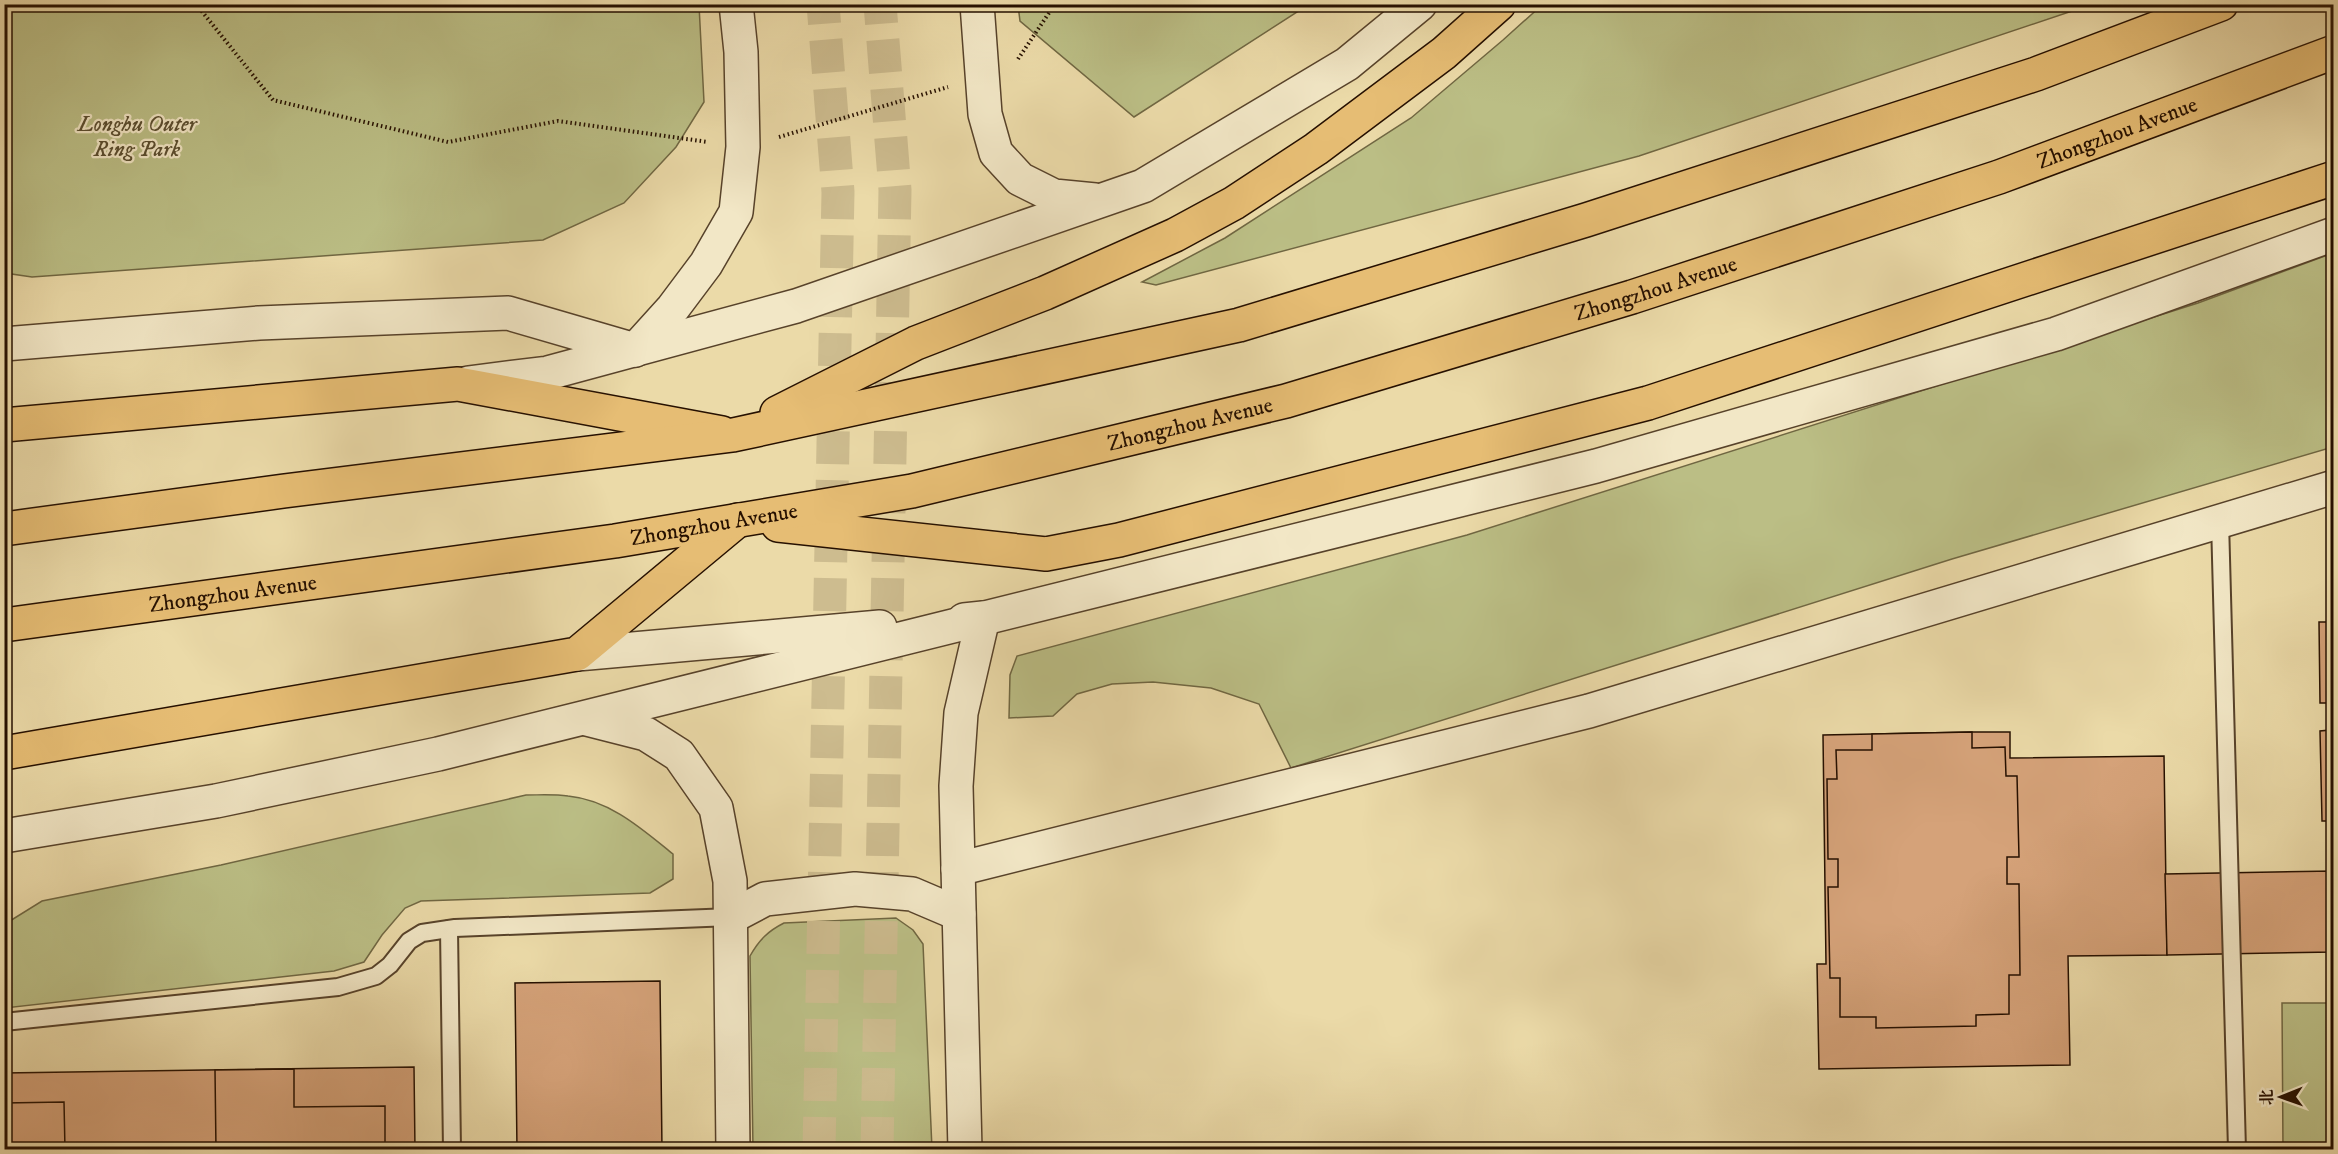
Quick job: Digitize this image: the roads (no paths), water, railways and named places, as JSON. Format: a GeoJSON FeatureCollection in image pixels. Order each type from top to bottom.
{"type":"FeatureCollection","features":[{"type":"Feature","properties":{"kind":"main road"},"geometry":{"type":"LineString","coordinates":[[4,424],[458,384],[733,435],[916,343],[1056,289],[1175,235],[1234,203],[1325,142],[1444,52],[1499,4]]}},
{"type":"Feature","properties":{"kind":"main road"},"geometry":{"type":"LineString","coordinates":[[4,529],[272,492],[733,435],[1239,325],[1586,220],[2036,74],[2221,4]]}},
{"type":"Feature","properties":{"kind":"main road","name":"Zhongzhou Avenue"},"geometry":{"type":"LineString","coordinates":[[4,625],[603,542],[912,491],[1286,401],[1632,297],[1999,177],[2334,52]]}},
{"type":"Feature","properties":{"kind":"main road"},"geometry":{"type":"LineString","coordinates":[[4,753],[577,654],[738,520],[1046,554],[1119,540],[1648,402],[2325,181]]}},
{"type":"Feature","properties":{"kind":"street"},"geometry":{"type":"LineString","coordinates":[[635,350],[673,308],[706,264],[736,212],[743,147],[741,52],[736,4]]}},
{"type":"Feature","properties":{"kind":"street"},"geometry":{"type":"LineString","coordinates":[[978,4],[985,114],[996,153],[1020,179],[1054,196],[1100,201]]}},
{"type":"Feature","properties":{"kind":"street"},"geometry":{"type":"LineString","coordinates":[[458,384],[548,373],[796,306],[1143,186],[1347,64],[1420,4]]}},
{"type":"Feature","properties":{"kind":"street"},"geometry":{"type":"LineString","coordinates":[[4,836],[216,801],[438,754],[1596,466],[2056,334],[2334,234]]}},
{"type":"Feature","properties":{"kind":"street"},"geometry":{"type":"LineString","coordinates":[[4,344],[259,324],[508,313],[635,350]]}},
{"type":"Feature","properties":{"kind":"street"},"geometry":{"type":"LineString","coordinates":[[958,869],[1589,711],[2334,487]]}},
{"type":"Feature","properties":{"kind":"street"},"geometry":{"type":"LineString","coordinates":[[577,654],[983,618]]}},
{"type":"Feature","properties":{"kind":"street"},"geometry":{"type":"LineString","coordinates":[[965,1149],[956,786],[961,713],[983,618]]}},
{"type":"Feature","properties":{"kind":"street"},"geometry":{"type":"LineString","coordinates":[[583,718],[646,734],[679,755],[716,808],[730,881],[733,1149]]}},
{"type":"Feature","properties":{"kind":"street"},"geometry":{"type":"LineString","coordinates":[[731,918],[765,900],[855,890],[912,894],[959,914]]}},
{"type":"Feature","properties":{"kind":"lane"},"geometry":{"type":"LineString","coordinates":[[2220,521],[2237,1149]]}},
{"type":"Feature","properties":{"kind":"lane"},"geometry":{"type":"LineString","coordinates":[[4,1022],[338,987],[376,976],[390,965],[409,941],[422,933],[448,929],[731,918]]}},
{"type":"Feature","properties":{"kind":"lane"},"geometry":{"type":"LineString","coordinates":[[448,929],[452,1149]]}},
{"type":"Feature","properties":{"kind":"tunnel"},"geometry":{"type":"LineString","coordinates":[[819,1150],[838,192],[823,4]]}},
{"type":"Feature","properties":{"kind":"tunnel"},"geometry":{"type":"LineString","coordinates":[[877,1150],[895,190],[880,4]]}},
{"type":"Feature","properties":{"kind":"park label","name":"Longhu Outer Ring Park"},"geometry":{"type":"Point","coordinates":[137,136]}}]}
